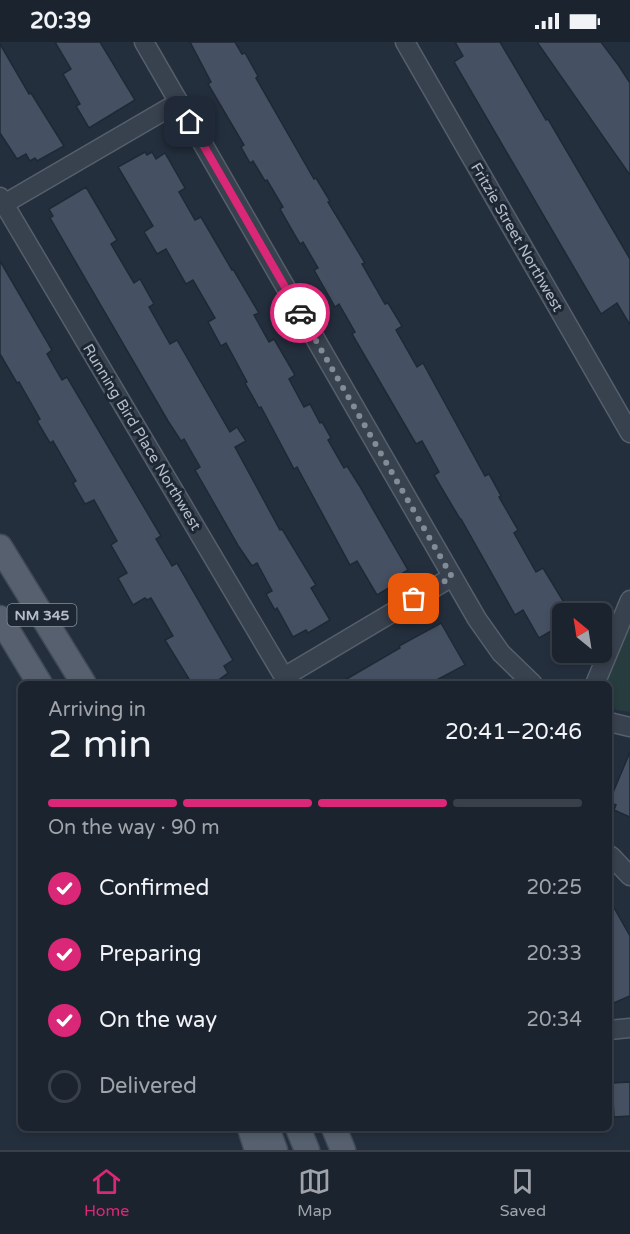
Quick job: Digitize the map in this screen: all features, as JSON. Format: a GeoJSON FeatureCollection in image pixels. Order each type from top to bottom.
{"type":"FeatureCollection","features":[{"type":"Feature","properties":{"kind":"main road","name":"NM 345"},"geometry":{"type":"LineString","coordinates":[[0,547],[82,681]]}},
{"type":"Feature","properties":{"kind":"main road","name":"NM 345"},"geometry":{"type":"LineString","coordinates":[[0,618],[38,681]]}},
{"type":"Feature","properties":{"kind":"main road"},"geometry":{"type":"LineString","coordinates":[[251,1131],[257,1150]]}},
{"type":"Feature","properties":{"kind":"main road"},"geometry":{"type":"LineString","coordinates":[[268,1131],[275,1150]]}},
{"type":"Feature","properties":{"kind":"main road"},"geometry":{"type":"LineString","coordinates":[[299,1131],[307,1150]]}},
{"type":"Feature","properties":{"kind":"main road"},"geometry":{"type":"LineString","coordinates":[[335,1131],[343,1150]]}},
{"type":"Feature","properties":{"kind":"street"},"geometry":{"type":"LineString","coordinates":[[144,42],[488,637],[530,681]]}},
{"type":"Feature","properties":{"kind":"street","name":"Fritzie Street Northwest"},"geometry":{"type":"LineString","coordinates":[[405,42],[630,433]]}},
{"type":"Feature","properties":{"kind":"street"},"geometry":{"type":"LineString","coordinates":[[2,201],[179,102]]}},
{"type":"Feature","properties":{"kind":"street","name":"Running Bird Place Northwest"},"geometry":{"type":"LineString","coordinates":[[2,201],[284,677],[452,577]]}},
{"type":"Feature","properties":{"kind":"street"},"geometry":{"type":"LineString","coordinates":[[597,681],[630,600]]}},
{"type":"Feature","properties":{"kind":"street"},"geometry":{"type":"LineString","coordinates":[[612,723],[630,727]]}},
{"type":"Feature","properties":{"kind":"street"},"geometry":{"type":"LineString","coordinates":[[612,857],[630,876]]}},
{"type":"Feature","properties":{"kind":"street"},"geometry":{"type":"LineString","coordinates":[[612,1030],[630,1028]]}},
{"type":"Feature","properties":{"kind":"green space"},"geometry":{"type":"Polygon","coordinates":[[[630,617],[630,712],[612,707],[612,681],[603,681],[630,617]]]}},
{"type":"Feature","properties":{"kind":"building"},"geometry":{"type":"Polygon","coordinates":[[[55,42],[100,42],[135,100],[89,128],[76,106],[80,104],[63,74],[71,69],[55,42]]]}},
{"type":"Feature","properties":{"kind":"building"},"geometry":{"type":"Polygon","coordinates":[[[190,42],[235,42],[242,54],[245,53],[258,76],[256,78],[314,179],[316,178],[330,201],[328,202],[365,263],[362,264],[385,304],[388,303],[402,326],[396,330],[417,367],[423,363],[485,476],[489,474],[518,530],[514,533],[536,572],[543,568],[564,603],[552,603],[552,633],[551,631],[539,638],[523,610],[515,615],[434,475],[439,472],[422,441],[416,444],[352,334],[355,332],[339,304],[335,307],[314,270],[318,268],[303,242],[300,244],[289,225],[280,209],[283,207],[253,161],[250,163],[241,147],[244,145],[208,84],[211,82],[190,42]]]}},
{"type":"Feature","properties":{"kind":"building"},"geometry":{"type":"Polygon","coordinates":[[[455,42],[500,42],[546,120],[548,119],[630,259],[630,325],[617,303],[601,314],[454,62],[463,56],[455,42]]]}},
{"type":"Feature","properties":{"kind":"building"},"geometry":{"type":"Polygon","coordinates":[[[537,42],[601,42],[619,66],[630,83],[630,175],[537,42]]]}},
{"type":"Feature","properties":{"kind":"building"},"geometry":{"type":"Polygon","coordinates":[[[0,44],[29,94],[31,93],[64,146],[37,161],[35,158],[30,161],[26,154],[17,159],[0,133],[0,44]]]}},
{"type":"Feature","properties":{"kind":"building"},"geometry":{"type":"Polygon","coordinates":[[[145,152],[147,155],[152,152],[156,159],[165,153],[185,188],[179,192],[195,220],[201,217],[233,269],[259,313],[254,315],[269,342],[274,339],[295,375],[289,379],[304,407],[310,404],[320,423],[322,422],[331,438],[328,440],[344,468],[347,466],[359,485],[408,570],[396,577],[399,582],[377,595],[357,561],[350,565],[297,467],[294,469],[261,407],[259,408],[245,383],[247,382],[226,343],[221,346],[208,322],[215,318],[193,280],[186,284],[166,249],[157,254],[144,232],[153,226],[118,167],[145,152]]]}},
{"type":"Feature","properties":{"kind":"building"},"geometry":{"type":"Polygon","coordinates":[[[86,187],[117,240],[111,244],[134,283],[140,279],[154,304],[149,307],[170,344],[177,340],[230,432],[237,427],[246,441],[235,447],[280,530],[282,529],[316,585],[311,588],[330,620],[308,633],[306,630],[293,637],[277,608],[275,610],[266,594],[272,591],[257,563],[252,566],[239,547],[195,470],[200,467],[184,439],[181,441],[168,421],[50,218],[53,216],[49,209],[86,187]]]}},
{"type":"Feature","properties":{"kind":"building"},"geometry":{"type":"Polygon","coordinates":[[[0,261],[52,350],[47,354],[62,380],[67,377],[161,536],[156,539],[172,566],[177,563],[233,660],[224,666],[228,673],[217,681],[190,681],[165,640],[173,636],[151,598],[147,600],[145,598],[133,605],[118,578],[127,573],[111,545],[117,541],[94,500],[85,504],[73,483],[76,481],[53,441],[50,443],[37,421],[40,419],[0,354],[0,261]]]}},
{"type":"Feature","properties":{"kind":"building"},"geometry":{"type":"Polygon","coordinates":[[[441,623],[465,665],[435,681],[343,681],[400,648],[399,646],[441,623]]]}},
{"type":"Feature","properties":{"kind":"building"},"geometry":{"type":"Polygon","coordinates":[[[630,752],[630,817],[614,810],[616,805],[612,803],[612,795],[630,752]]]}},
{"type":"Feature","properties":{"kind":"building"},"geometry":{"type":"Polygon","coordinates":[[[612,904],[630,936],[630,996],[612,1004],[612,904]]]}},
{"type":"Feature","properties":{"kind":"building"},"geometry":{"type":"Polygon","coordinates":[[[630,1082],[630,1116],[614,1117],[612,1083],[630,1082]]]}},
{"type":"Feature","properties":{"kind":"way so far"},"geometry":{"type":"LineString","coordinates":[[300,313],[452,577],[414,599]]}},
{"type":"Feature","properties":{"kind":"route"},"geometry":{"type":"LineString","coordinates":[[190,122],[300,313]]}}]}
